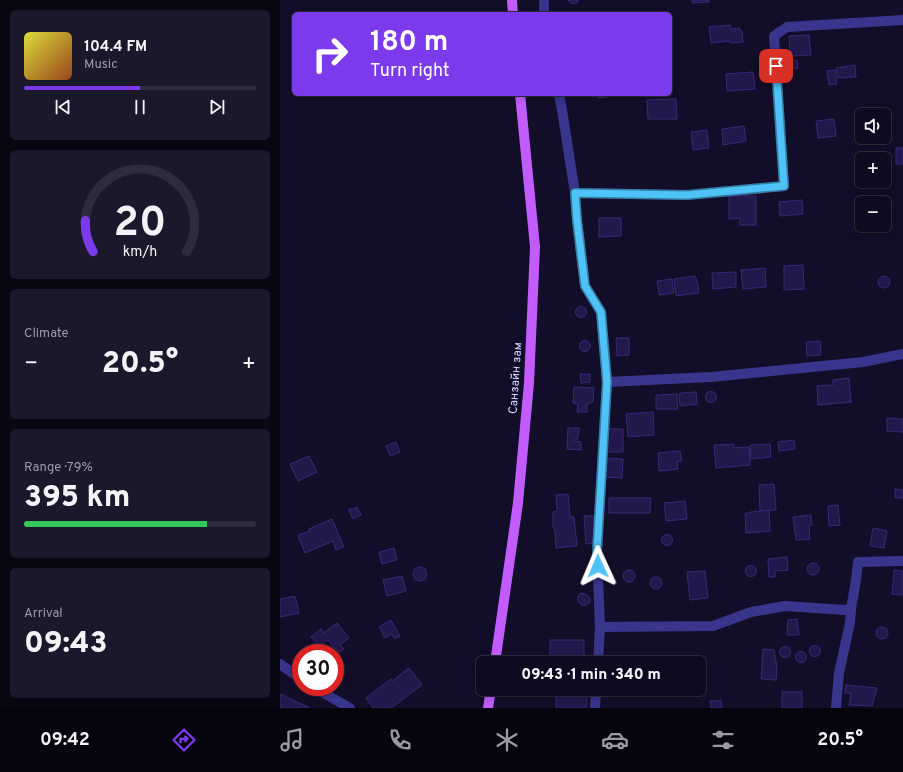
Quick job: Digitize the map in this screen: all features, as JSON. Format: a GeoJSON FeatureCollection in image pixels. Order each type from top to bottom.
{"type":"FeatureCollection","features":[{"type":"Feature","properties":{"kind":"main road"},"geometry":{"type":"LineString","coordinates":[[512,0],[513,12]]}},
{"type":"Feature","properties":{"kind":"main road","name":"Санзайн зам"},"geometry":{"type":"LineString","coordinates":[[496,656],[518,503],[529,383],[535,247],[520,96]]}},
{"type":"Feature","properties":{"kind":"main road"},"geometry":{"type":"LineString","coordinates":[[488,708],[490,696]]}},
{"type":"Feature","properties":{"kind":"street"},"geometry":{"type":"LineString","coordinates":[[544,0],[544,12]]}},
{"type":"Feature","properties":{"kind":"street"},"geometry":{"type":"LineString","coordinates":[[575,193],[687,195],[784,186],[774,36],[787,27],[903,20]]}},
{"type":"Feature","properties":{"kind":"street"},"geometry":{"type":"LineString","coordinates":[[559,96],[575,193],[585,286],[601,312],[607,382],[597,551],[600,627],[598,656]]}},
{"type":"Feature","properties":{"kind":"street"},"geometry":{"type":"LineString","coordinates":[[607,382],[710,377],[863,362],[903,354]]}},
{"type":"Feature","properties":{"kind":"street"},"geometry":{"type":"LineString","coordinates":[[836,708],[839,673],[850,623],[858,562],[903,561]]}},
{"type":"Feature","properties":{"kind":"street"},"geometry":{"type":"LineString","coordinates":[[600,627],[713,626],[751,612],[785,606],[844,610],[851,608]]}},
{"type":"Feature","properties":{"kind":"street"},"geometry":{"type":"LineString","coordinates":[[280,664],[292,673]]}},
{"type":"Feature","properties":{"kind":"street"},"geometry":{"type":"LineString","coordinates":[[329,696],[350,708]]}},
{"type":"Feature","properties":{"kind":"street"},"geometry":{"type":"LineString","coordinates":[[595,708],[596,696]]}},
{"type":"Feature","properties":{"kind":"building"},"geometry":{"type":"Polygon","coordinates":[[[568,0],[579,0],[573,4],[568,0]]]}},
{"type":"Feature","properties":{"kind":"building"},"geometry":{"type":"Polygon","coordinates":[[[692,0],[709,0],[709,2],[692,3],[692,0]]]}},
{"type":"Feature","properties":{"kind":"building"},"geometry":{"type":"Polygon","coordinates":[[[730,25],[731,29],[739,28],[742,32],[743,42],[730,43],[729,41],[711,43],[709,27],[730,25]]]}},
{"type":"Feature","properties":{"kind":"building"},"geometry":{"type":"Polygon","coordinates":[[[809,35],[811,55],[790,56],[789,36],[809,35]]]}},
{"type":"Feature","properties":{"kind":"building"},"geometry":{"type":"Polygon","coordinates":[[[797,60],[798,68],[789,69],[788,61],[797,60]]]}},
{"type":"Feature","properties":{"kind":"building"},"geometry":{"type":"Polygon","coordinates":[[[855,65],[856,77],[838,78],[836,68],[855,65]]]}},
{"type":"Feature","properties":{"kind":"building"},"geometry":{"type":"Polygon","coordinates":[[[835,70],[837,84],[829,85],[827,71],[835,70]]]}},
{"type":"Feature","properties":{"kind":"building"},"geometry":{"type":"Polygon","coordinates":[[[753,72],[755,89],[727,91],[726,74],[753,72]]]}},
{"type":"Feature","properties":{"kind":"building"},"geometry":{"type":"Polygon","coordinates":[[[598,96],[607,96],[607,97],[598,98],[598,96]]]}},
{"type":"Feature","properties":{"kind":"building"},"geometry":{"type":"Polygon","coordinates":[[[676,99],[677,119],[648,119],[647,100],[676,99]]]}},
{"type":"Feature","properties":{"kind":"building"},"geometry":{"type":"Polygon","coordinates":[[[834,119],[836,136],[818,138],[816,121],[834,119]]]}},
{"type":"Feature","properties":{"kind":"building"},"geometry":{"type":"Polygon","coordinates":[[[744,126],[746,141],[723,145],[722,129],[744,126]]]}},
{"type":"Feature","properties":{"kind":"building"},"geometry":{"type":"Polygon","coordinates":[[[707,130],[709,148],[693,150],[691,132],[707,130]]]}},
{"type":"Feature","properties":{"kind":"building"},"geometry":{"type":"Polygon","coordinates":[[[896,148],[903,148],[903,164],[896,164],[896,148]]]}},
{"type":"Feature","properties":{"kind":"building"},"geometry":{"type":"Polygon","coordinates":[[[729,196],[756,196],[756,225],[740,225],[740,218],[729,219],[729,196]]]}},
{"type":"Feature","properties":{"kind":"building"},"geometry":{"type":"Polygon","coordinates":[[[802,200],[803,214],[780,216],[779,202],[802,200]]]}},
{"type":"Feature","properties":{"kind":"building"},"geometry":{"type":"Polygon","coordinates":[[[599,218],[621,218],[621,236],[599,237],[599,218]]]}},
{"type":"Feature","properties":{"kind":"building"},"geometry":{"type":"Polygon","coordinates":[[[803,265],[804,289],[784,290],[784,266],[803,265]]]}},
{"type":"Feature","properties":{"kind":"building"},"geometry":{"type":"Polygon","coordinates":[[[765,268],[766,287],[743,289],[741,270],[765,268]]]}},
{"type":"Feature","properties":{"kind":"building"},"geometry":{"type":"Polygon","coordinates":[[[736,272],[736,287],[713,289],[712,273],[736,272]]]}},
{"type":"Feature","properties":{"kind":"building"},"geometry":{"type":"Polygon","coordinates":[[[695,276],[699,293],[676,296],[674,279],[695,276]]]}},
{"type":"Feature","properties":{"kind":"building"},"geometry":{"type":"Polygon","coordinates":[[[882,276],[886,276],[890,282],[886,288],[882,288],[878,284],[878,280],[882,276]]]}},
{"type":"Feature","properties":{"kind":"building"},"geometry":{"type":"Polygon","coordinates":[[[672,279],[674,293],[659,295],[657,281],[672,279]]]}},
{"type":"Feature","properties":{"kind":"building"},"geometry":{"type":"Polygon","coordinates":[[[581,306],[585,308],[587,312],[585,316],[581,318],[577,316],[575,312],[577,308],[581,306]]]}},
{"type":"Feature","properties":{"kind":"building"},"geometry":{"type":"Polygon","coordinates":[[[616,338],[629,338],[629,355],[617,356],[616,338]]]}},
{"type":"Feature","properties":{"kind":"building"},"geometry":{"type":"Polygon","coordinates":[[[585,340],[589,342],[591,346],[589,350],[585,352],[581,350],[579,346],[581,342],[585,340]]]}},
{"type":"Feature","properties":{"kind":"building"},"geometry":{"type":"Polygon","coordinates":[[[820,341],[821,355],[807,356],[806,342],[820,341]]]}},
{"type":"Feature","properties":{"kind":"building"},"geometry":{"type":"Polygon","coordinates":[[[580,374],[590,374],[590,382],[581,383],[580,374]]]}},
{"type":"Feature","properties":{"kind":"building"},"geometry":{"type":"Polygon","coordinates":[[[849,378],[851,402],[818,405],[817,386],[833,385],[833,380],[849,378]]]}},
{"type":"Feature","properties":{"kind":"building"},"geometry":{"type":"Polygon","coordinates":[[[574,387],[594,388],[593,402],[587,404],[587,412],[577,412],[578,404],[573,403],[574,387]]]}},
{"type":"Feature","properties":{"kind":"building"},"geometry":{"type":"Polygon","coordinates":[[[711,391],[715,393],[717,397],[715,401],[711,403],[707,401],[705,397],[707,393],[711,391]]]}},
{"type":"Feature","properties":{"kind":"building"},"geometry":{"type":"Polygon","coordinates":[[[696,392],[697,404],[680,406],[679,394],[696,392]]]}},
{"type":"Feature","properties":{"kind":"building"},"geometry":{"type":"Polygon","coordinates":[[[677,394],[678,409],[656,409],[656,395],[677,394]]]}},
{"type":"Feature","properties":{"kind":"building"},"geometry":{"type":"Polygon","coordinates":[[[653,412],[654,435],[628,437],[626,414],[653,412]]]}},
{"type":"Feature","properties":{"kind":"building"},"geometry":{"type":"Polygon","coordinates":[[[887,418],[903,419],[903,432],[887,431],[887,418]]]}},
{"type":"Feature","properties":{"kind":"building"},"geometry":{"type":"Polygon","coordinates":[[[568,428],[579,428],[578,439],[574,438],[574,441],[581,442],[581,450],[567,449],[568,428]]]}},
{"type":"Feature","properties":{"kind":"building"},"geometry":{"type":"Polygon","coordinates":[[[608,429],[623,429],[623,452],[607,452],[608,429]]]}},
{"type":"Feature","properties":{"kind":"building"},"geometry":{"type":"Polygon","coordinates":[[[794,440],[795,449],[779,451],[778,442],[794,440]]]}},
{"type":"Feature","properties":{"kind":"building"},"geometry":{"type":"Polygon","coordinates":[[[396,442],[400,452],[390,456],[386,446],[396,442]]]}},
{"type":"Feature","properties":{"kind":"building"},"geometry":{"type":"Polygon","coordinates":[[[734,444],[734,448],[749,447],[750,465],[716,468],[714,445],[734,444]]]}},
{"type":"Feature","properties":{"kind":"building"},"geometry":{"type":"Polygon","coordinates":[[[770,444],[771,457],[751,459],[750,445],[770,444]]]}},
{"type":"Feature","properties":{"kind":"building"},"geometry":{"type":"Polygon","coordinates":[[[680,451],[682,461],[677,462],[678,469],[659,471],[658,453],[680,451]]]}},
{"type":"Feature","properties":{"kind":"building"},"geometry":{"type":"Polygon","coordinates":[[[309,456],[317,472],[298,481],[290,464],[309,456]]]}},
{"type":"Feature","properties":{"kind":"building"},"geometry":{"type":"Polygon","coordinates":[[[607,458],[623,459],[622,478],[606,477],[607,458]]]}},
{"type":"Feature","properties":{"kind":"building"},"geometry":{"type":"Polygon","coordinates":[[[774,484],[776,510],[760,511],[759,485],[774,484]]]}},
{"type":"Feature","properties":{"kind":"building"},"geometry":{"type":"Polygon","coordinates":[[[895,489],[903,490],[903,498],[895,498],[895,489]]]}},
{"type":"Feature","properties":{"kind":"building"},"geometry":{"type":"Polygon","coordinates":[[[568,494],[570,516],[574,517],[577,546],[556,548],[555,530],[553,527],[553,512],[557,511],[556,495],[568,494]]]}},
{"type":"Feature","properties":{"kind":"building"},"geometry":{"type":"Polygon","coordinates":[[[609,498],[651,498],[650,513],[609,513],[609,498]]]}},
{"type":"Feature","properties":{"kind":"building"},"geometry":{"type":"Polygon","coordinates":[[[685,501],[687,519],[666,521],[664,503],[685,501]]]}},
{"type":"Feature","properties":{"kind":"building"},"geometry":{"type":"Polygon","coordinates":[[[838,505],[840,525],[829,526],[828,506],[838,505]]]}},
{"type":"Feature","properties":{"kind":"building"},"geometry":{"type":"Polygon","coordinates":[[[357,507],[361,515],[353,519],[349,510],[357,507]]]}},
{"type":"Feature","properties":{"kind":"building"},"geometry":{"type":"Polygon","coordinates":[[[769,510],[770,531],[746,533],[745,513],[769,510]]]}},
{"type":"Feature","properties":{"kind":"building"},"geometry":{"type":"Polygon","coordinates":[[[811,515],[812,525],[809,526],[810,539],[796,540],[793,517],[811,515]]]}},
{"type":"Feature","properties":{"kind":"building"},"geometry":{"type":"Polygon","coordinates":[[[584,516],[594,516],[595,543],[586,544],[584,516]]]}},
{"type":"Feature","properties":{"kind":"building"},"geometry":{"type":"Polygon","coordinates":[[[332,519],[344,547],[336,550],[333,541],[305,553],[298,535],[310,531],[309,529],[332,519]]]}},
{"type":"Feature","properties":{"kind":"building"},"geometry":{"type":"Polygon","coordinates":[[[873,528],[887,531],[884,548],[870,546],[873,528]]]}},
{"type":"Feature","properties":{"kind":"building"},"geometry":{"type":"Polygon","coordinates":[[[665,535],[669,535],[671,536],[671,544],[665,545],[662,542],[662,538],[665,535]]]}},
{"type":"Feature","properties":{"kind":"building"},"geometry":{"type":"Polygon","coordinates":[[[394,548],[397,560],[382,564],[379,552],[394,548]]]}},
{"type":"Feature","properties":{"kind":"building"},"geometry":{"type":"Polygon","coordinates":[[[787,557],[788,570],[775,571],[775,577],[769,577],[768,559],[787,557]]]}},
{"type":"Feature","properties":{"kind":"building"},"geometry":{"type":"Polygon","coordinates":[[[811,563],[815,563],[819,569],[815,575],[811,575],[807,571],[807,567],[811,563]]]}},
{"type":"Feature","properties":{"kind":"building"},"geometry":{"type":"Polygon","coordinates":[[[749,566],[753,566],[755,567],[755,575],[749,576],[746,573],[746,569],[749,566]]]}},
{"type":"Feature","properties":{"kind":"building"},"geometry":{"type":"Polygon","coordinates":[[[420,567],[425,569],[427,574],[425,579],[420,581],[415,579],[413,574],[415,569],[420,567]]]}},
{"type":"Feature","properties":{"kind":"building"},"geometry":{"type":"Polygon","coordinates":[[[627,570],[631,570],[635,576],[631,582],[627,582],[623,578],[623,574],[627,570]]]}},
{"type":"Feature","properties":{"kind":"building"},"geometry":{"type":"Polygon","coordinates":[[[894,570],[903,571],[903,595],[892,594],[894,570]]]}},
{"type":"Feature","properties":{"kind":"building"},"geometry":{"type":"Polygon","coordinates":[[[705,571],[708,598],[690,600],[687,572],[705,571]]]}},
{"type":"Feature","properties":{"kind":"building"},"geometry":{"type":"Polygon","coordinates":[[[402,576],[406,591],[387,596],[383,580],[402,576]]]}},
{"type":"Feature","properties":{"kind":"building"},"geometry":{"type":"Polygon","coordinates":[[[654,577],[658,577],[662,583],[658,589],[654,589],[650,585],[650,581],[654,577]]]}},
{"type":"Feature","properties":{"kind":"building"},"geometry":{"type":"Polygon","coordinates":[[[581,593],[586,594],[590,598],[590,602],[587,605],[581,605],[578,601],[578,596],[581,593]]]}},
{"type":"Feature","properties":{"kind":"building"},"geometry":{"type":"Polygon","coordinates":[[[295,596],[299,613],[280,617],[280,599],[295,596]]]}},
{"type":"Feature","properties":{"kind":"building"},"geometry":{"type":"Polygon","coordinates":[[[797,619],[799,635],[787,635],[788,620],[797,619]]]}},
{"type":"Feature","properties":{"kind":"building"},"geometry":{"type":"Polygon","coordinates":[[[391,620],[400,636],[395,639],[392,634],[385,638],[379,627],[391,620]]]}},
{"type":"Feature","properties":{"kind":"building"},"geometry":{"type":"Polygon","coordinates":[[[337,623],[349,638],[341,644],[331,644],[328,640],[323,644],[317,644],[311,637],[321,629],[324,633],[337,623]]]}},
{"type":"Feature","properties":{"kind":"building"},"geometry":{"type":"Polygon","coordinates":[[[882,627],[886,629],[888,633],[886,637],[882,639],[878,637],[876,633],[878,629],[882,627]]]}},
{"type":"Feature","properties":{"kind":"building"},"geometry":{"type":"Polygon","coordinates":[[[550,640],[584,640],[584,656],[550,656],[550,640]]]}},
{"type":"Feature","properties":{"kind":"building"},"geometry":{"type":"Polygon","coordinates":[[[813,646],[817,646],[819,647],[819,655],[813,656],[810,653],[810,649],[813,646]]]}},
{"type":"Feature","properties":{"kind":"building"},"geometry":{"type":"Polygon","coordinates":[[[783,647],[787,647],[789,648],[789,656],[783,657],[780,654],[780,650],[783,647]]]}},
{"type":"Feature","properties":{"kind":"building"},"geometry":{"type":"Polygon","coordinates":[[[763,649],[774,650],[777,668],[776,680],[761,679],[763,649]]]}},
{"type":"Feature","properties":{"kind":"building"},"geometry":{"type":"Polygon","coordinates":[[[799,652],[803,652],[805,653],[805,661],[799,662],[796,659],[796,655],[799,652]]]}},
{"type":"Feature","properties":{"kind":"building"},"geometry":{"type":"Polygon","coordinates":[[[409,668],[422,685],[391,708],[373,708],[366,698],[391,679],[392,681],[409,668]]]}},
{"type":"Feature","properties":{"kind":"building"},"geometry":{"type":"Polygon","coordinates":[[[846,685],[877,688],[872,706],[849,705],[851,693],[845,693],[846,685]]]}},
{"type":"Feature","properties":{"kind":"building"},"geometry":{"type":"Polygon","coordinates":[[[782,692],[802,692],[802,708],[782,708],[782,692]]]}},
{"type":"Feature","properties":{"kind":"building"},"geometry":{"type":"Polygon","coordinates":[[[280,694],[310,708],[280,708],[280,694]]]}},
{"type":"Feature","properties":{"kind":"building"},"geometry":{"type":"Polygon","coordinates":[[[556,696],[587,696],[587,708],[556,708],[556,696]]]}},
{"type":"Feature","properties":{"kind":"building"},"geometry":{"type":"Polygon","coordinates":[[[710,701],[721,701],[722,708],[711,708],[710,701]]]}},
{"type":"Feature","properties":{"kind":"route"},"geometry":{"type":"LineString","coordinates":[[598,566],[597,551],[607,382],[601,312],[585,286],[575,193],[687,195],[784,186],[776,66]]}}]}
